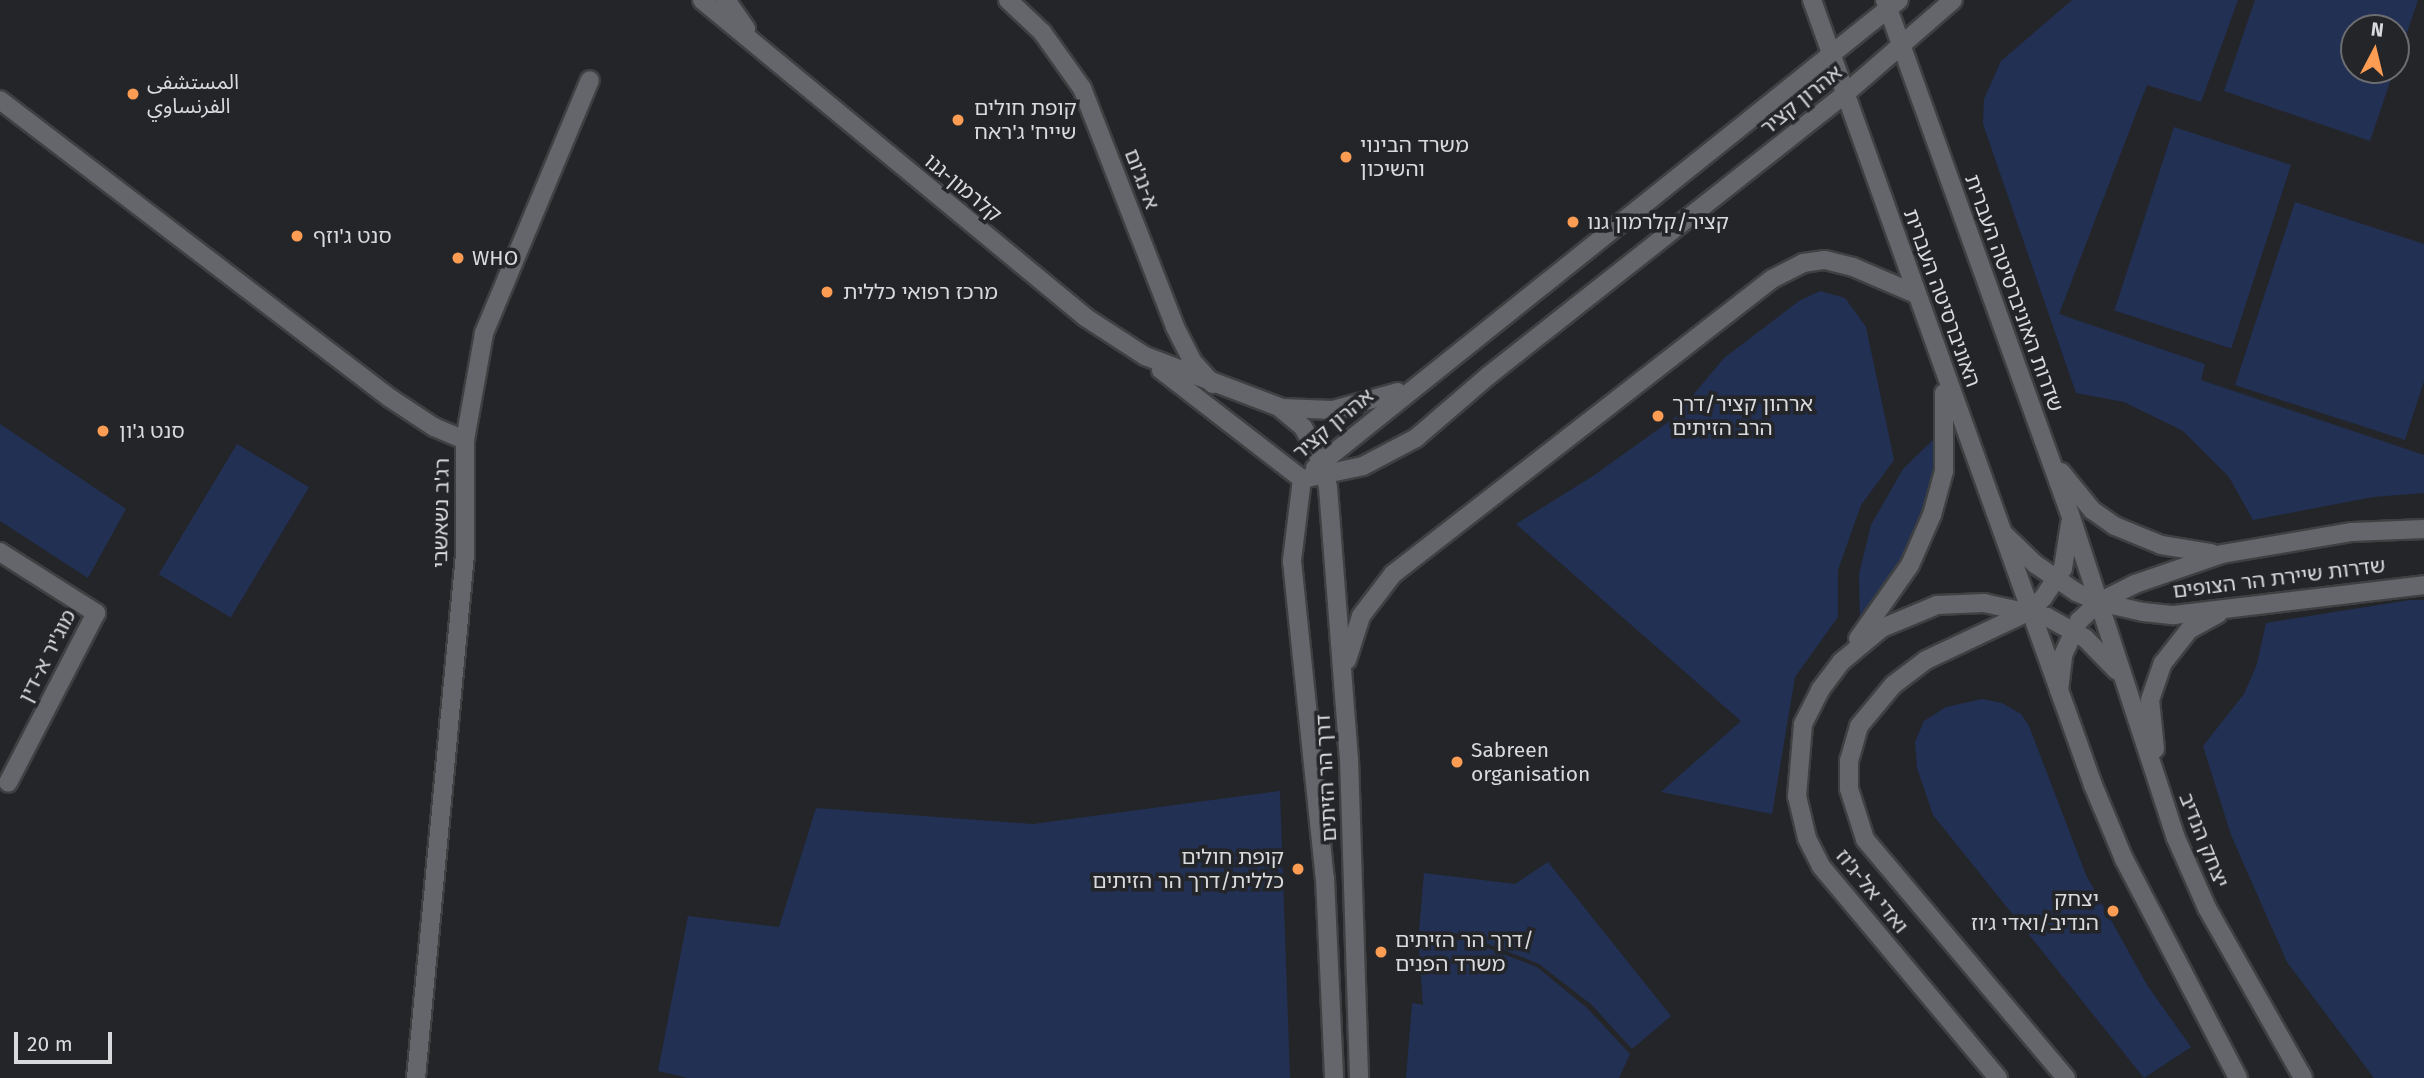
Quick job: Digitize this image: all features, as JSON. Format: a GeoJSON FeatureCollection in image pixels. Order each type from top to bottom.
{"type":"FeatureCollection","features":[{"type":"Feature","properties":{"kind":"street","name":"קלרמון-גנו"},"geometry":{"type":"LineString","coordinates":[[702,0],[1053,293],[1145,356],[1233,430],[1302,479]]}},
{"type":"Feature","properties":{"kind":"street","name":"קלרמון-גנו"},"geometry":{"type":"LineString","coordinates":[[726,0],[758,47]]}},
{"type":"Feature","properties":{"kind":"street","name":"א-נג'ום"},"geometry":{"type":"LineString","coordinates":[[1008,0],[1042,32],[1082,88],[1175,327],[1192,360],[1215,386]]}},
{"type":"Feature","properties":{"kind":"street","name":"האוניברסיטה העברית"},"geometry":{"type":"LineString","coordinates":[[1812,0],[2028,612]]}},
{"type":"Feature","properties":{"kind":"street","name":"אהרון קציר"},"geometry":{"type":"LineString","coordinates":[[1302,479],[1324,469],[1372,463],[1416,438],[1488,376],[1845,94],[1954,0]]}},
{"type":"Feature","properties":{"kind":"street","name":"אהרון קציר"},"geometry":{"type":"LineString","coordinates":[[1324,469],[1428,374],[1832,57],[1891,3]]}},
{"type":"Feature","properties":{"kind":"street","name":"שדרות האוניברסיטה העברית"},"geometry":{"type":"LineString","coordinates":[[1891,3],[1902,46],[2070,514],[2099,603]]}},
{"type":"Feature","properties":{"kind":"street"},"geometry":{"type":"LineString","coordinates":[[465,440],[484,334],[590,80]]}},
{"type":"Feature","properties":{"kind":"street","name":"רג'ב נשאשבי"},"geometry":{"type":"LineString","coordinates":[[0,100],[390,398],[434,427],[465,440],[466,554],[416,1078]]}},
{"type":"Feature","properties":{"kind":"street"},"geometry":{"type":"LineString","coordinates":[[1346,709],[1346,661],[1354,630],[1374,594],[1393,574],[1758,289],[1803,262],[1825,260],[1853,267],[1916,294]]}},
{"type":"Feature","properties":{"kind":"street","name":"קלרמון-גנו"},"geometry":{"type":"LineString","coordinates":[[1145,356],[1215,386],[1279,407],[1303,427],[1324,469]]}},
{"type":"Feature","properties":{"kind":"street"},"geometry":{"type":"LineString","coordinates":[[1841,662],[1910,565],[1932,514],[1944,471],[1947,435],[1940,362]]}},
{"type":"Feature","properties":{"kind":"street"},"geometry":{"type":"LineString","coordinates":[[1279,407],[1318,411],[1353,406],[1404,389],[1428,374]]}},
{"type":"Feature","properties":{"kind":"street"},"geometry":{"type":"LineString","coordinates":[[2046,450],[2083,500],[2115,526],[2161,545],[2222,554]]}},
{"type":"Feature","properties":{"kind":"street","name":"דרך הר הזיתים"},"geometry":{"type":"LineString","coordinates":[[1324,469],[1346,709],[1359,1078]]}},
{"type":"Feature","properties":{"kind":"street","name":"דרך הר הזיתים"},"geometry":{"type":"LineString","coordinates":[[1302,479],[1292,561],[1323,854],[1334,1078]]}},
{"type":"Feature","properties":{"kind":"street","name":"ואדי אל-ג'וז"},"geometry":{"type":"LineString","coordinates":[[2066,1078],[1865,839],[1849,789],[1853,741],[1880,697],[1926,660],[2028,612],[2057,579],[2067,549],[2070,514]]}},
{"type":"Feature","properties":{"kind":"street","name":"שדרות שיירת הר הצופים"},"geometry":{"type":"LineString","coordinates":[[2059,697],[2063,655],[2073,630],[2099,603],[2158,574],[2222,554],[2352,532],[2424,528]]}},
{"type":"Feature","properties":{"kind":"street","name":"שדרות שיירת הר הצופים"},"geometry":{"type":"LineString","coordinates":[[1999,529],[2057,579],[2099,603],[2174,615],[2424,585]]}},
{"type":"Feature","properties":{"kind":"street","name":"מוג'יר א-דין"},"geometry":{"type":"LineString","coordinates":[[0,552],[96,613],[8,783]]}},
{"type":"Feature","properties":{"kind":"street","name":"ואדי אל-ג'וז"},"geometry":{"type":"LineString","coordinates":[[1998,1078],[1844,897],[1821,866],[1807,838],[1797,796],[1803,724],[1819,690],[1841,662],[1882,628],[1937,605],[1984,603],[2028,612],[2073,630],[2098,649],[2123,678]]}},
{"type":"Feature","properties":{"kind":"street","name":"יצחק הנדיב"},"geometry":{"type":"LineString","coordinates":[[2099,603],[2176,838],[2207,908],[2303,1078]]}},
{"type":"Feature","properties":{"kind":"street"},"geometry":{"type":"LineString","coordinates":[[2176,838],[2149,722],[2150,700],[2163,663],[2177,641],[2203,621],[2231,608]]}},
{"type":"Feature","properties":{"kind":"street"},"geometry":{"type":"LineString","coordinates":[[2028,612],[2124,859],[2238,1078]]}},
{"type":"Feature","properties":{"kind":"shaded area"},"geometry":{"type":"Polygon","coordinates":[[[2072,0],[2238,0],[2201,102],[2147,85],[2059,314],[2205,364],[2201,380],[2424,455],[2424,493],[2373,497],[2253,520],[2229,477],[2183,431],[2124,402],[2076,393],[1983,124],[1984,99],[2001,61],[2072,0]]]}},
{"type":"Feature","properties":{"kind":"shaded area"},"geometry":{"type":"Polygon","coordinates":[[[2255,0],[2418,0],[2410,24],[2410,14],[2340,14],[2340,84],[2389,84],[2370,141],[2224,91],[2255,0]]]}},
{"type":"Feature","properties":{"kind":"shaded area"},"geometry":{"type":"Polygon","coordinates":[[[2174,127],[2291,165],[2231,349],[2114,311],[2174,127]]]}},
{"type":"Feature","properties":{"kind":"shaded area"},"geometry":{"type":"Polygon","coordinates":[[[2295,202],[2424,244],[2424,381],[2405,440],[2235,385],[2295,202]]]}},
{"type":"Feature","properties":{"kind":"shaded area"},"geometry":{"type":"Polygon","coordinates":[[[1820,291],[1845,298],[1866,327],[1894,460],[1861,505],[1838,570],[1838,617],[1795,677],[1772,814],[1661,792],[1741,721],[1516,524],[1593,476],[1674,418],[1724,358],[1799,301],[1820,291]]]}},
{"type":"Feature","properties":{"kind":"shaded area"},"geometry":{"type":"Polygon","coordinates":[[[0,424],[126,509],[88,578],[0,521],[0,424]]]}},
{"type":"Feature","properties":{"kind":"shaded area"},"geometry":{"type":"Polygon","coordinates":[[[1938,435],[1933,478],[1919,526],[1895,573],[1860,623],[1859,574],[1871,525],[1903,469],[1938,435]]]}},
{"type":"Feature","properties":{"kind":"shaded area"},"geometry":{"type":"Polygon","coordinates":[[[237,444],[309,487],[231,618],[159,574],[237,444]]]}},
{"type":"Feature","properties":{"kind":"shaded area"},"geometry":{"type":"Polygon","coordinates":[[[2424,600],[2424,1078],[2374,1078],[2287,962],[2231,835],[2203,746],[2244,694],[2257,664],[2266,623],[2424,600]]]}},
{"type":"Feature","properties":{"kind":"shaded area"},"geometry":{"type":"Polygon","coordinates":[[[1982,699],[2002,703],[2021,714],[2029,726],[2086,875],[2147,985],[2191,1047],[2144,1078],[1933,815],[1917,768],[1915,742],[1924,721],[1946,707],[1982,699]]]}},
{"type":"Feature","properties":{"kind":"shaded area"},"geometry":{"type":"Polygon","coordinates":[[[1280,791],[1290,1078],[688,1078],[658,1071],[688,916],[779,927],[816,808],[1033,824],[1280,791]]]}},
{"type":"Feature","properties":{"kind":"shaded area"},"geometry":{"type":"Polygon","coordinates":[[[1548,862],[1671,1016],[1632,1049],[1592,1005],[1539,964],[1463,934],[1419,931],[1424,873],[1515,884],[1548,862]]]}},
{"type":"Feature","properties":{"kind":"shaded area"},"geometry":{"type":"Polygon","coordinates":[[[1418,937],[1461,938],[1537,967],[1587,1008],[1630,1054],[1619,1078],[1406,1078],[1412,1003],[1423,1005],[1418,937]]]}},
{"type":"Feature","properties":{"kind":"place","name":"المستشفى الفرنساوي"},"geometry":{"type":"Point","coordinates":[133,94]}},
{"type":"Feature","properties":{"kind":"place","name":"קופת חולים שייח' ג'ראח"},"geometry":{"type":"Point","coordinates":[958,120]}},
{"type":"Feature","properties":{"kind":"place","name":"משרד הבינוי והשיכון"},"geometry":{"type":"Point","coordinates":[1346,157]}},
{"type":"Feature","properties":{"kind":"place","name":"קציר/קלרמון גנו"},"geometry":{"type":"Point","coordinates":[1573,222]}},
{"type":"Feature","properties":{"kind":"place","name":"סנט ג'וזף"},"geometry":{"type":"Point","coordinates":[297,236]}},
{"type":"Feature","properties":{"kind":"place","name":"WHO"},"geometry":{"type":"Point","coordinates":[458,258]}},
{"type":"Feature","properties":{"kind":"place","name":"מרכז רפואי כללית"},"geometry":{"type":"Point","coordinates":[827,292]}},
{"type":"Feature","properties":{"kind":"place","name":"ארהון קציר/דרך הרב הזיתים"},"geometry":{"type":"Point","coordinates":[1658,416]}},
{"type":"Feature","properties":{"kind":"place","name":"סנט ג'ון"},"geometry":{"type":"Point","coordinates":[103,431]}},
{"type":"Feature","properties":{"kind":"place","name":"Sabreen organisation"},"geometry":{"type":"Point","coordinates":[1457,762]}},
{"type":"Feature","properties":{"kind":"place","name":"קופת חולים כללית/דרך הר הזיתים"},"geometry":{"type":"Point","coordinates":[1298,869]}},
{"type":"Feature","properties":{"kind":"place","name":"יצחק הנדיב/ואדי ג׳וז"},"geometry":{"type":"Point","coordinates":[2113,911]}},
{"type":"Feature","properties":{"kind":"place","name":"דרך הר הזיתים/ משרד הפנים"},"geometry":{"type":"Point","coordinates":[1381,952]}}]}
